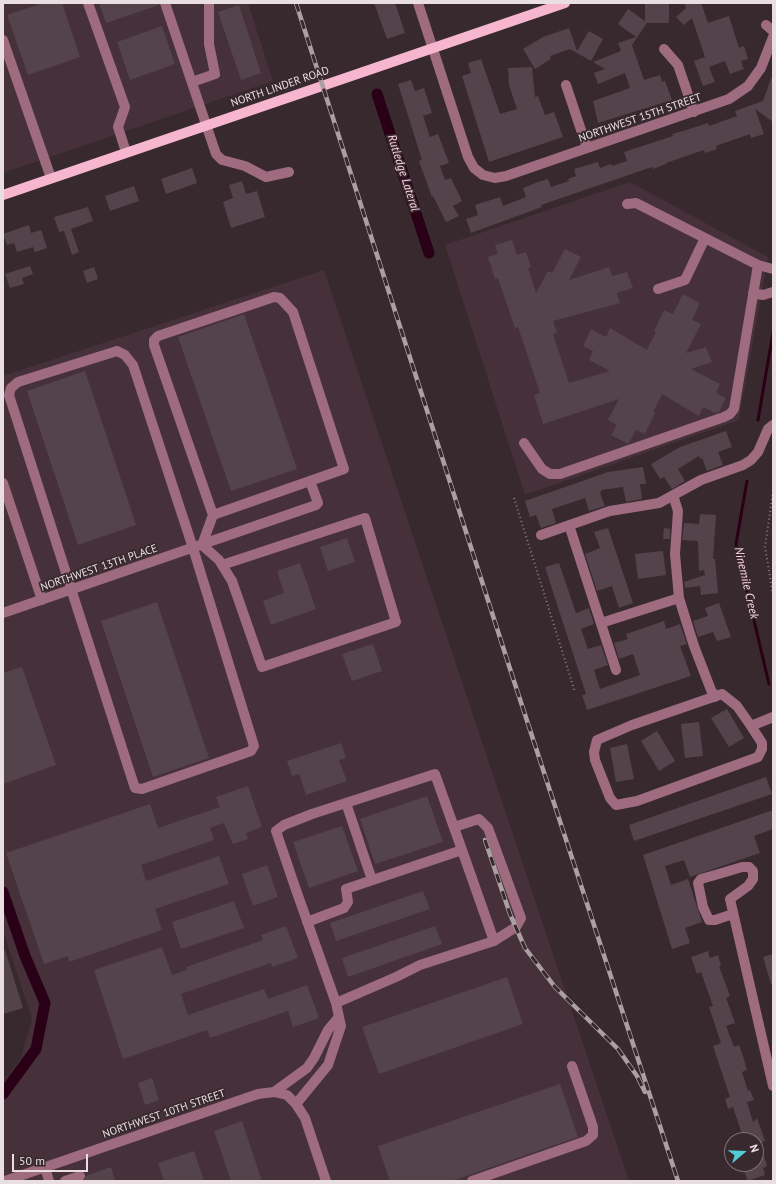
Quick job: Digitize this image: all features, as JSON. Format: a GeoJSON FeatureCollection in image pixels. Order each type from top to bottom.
{"type":"FeatureCollection","features":[{"type":"Feature","properties":{"kind":"main road","name":"NORTH LINDER ROAD"},"geometry":{"type":"LineString","coordinates":[[3,194],[566,3]]}},
{"type":"Feature","properties":{"kind":"street"},"geometry":{"type":"LineString","coordinates":[[88,3],[126,107],[118,127],[126,152]]}},
{"type":"Feature","properties":{"kind":"street"},"geometry":{"type":"LineString","coordinates":[[165,3],[216,154],[222,160],[245,166],[266,177],[289,172]]}},
{"type":"Feature","properties":{"kind":"street"},"geometry":{"type":"LineString","coordinates":[[192,82],[215,74],[209,44],[209,3]]}},
{"type":"Feature","properties":{"kind":"street"},"geometry":{"type":"LineString","coordinates":[[418,3],[432,48]]}},
{"type":"Feature","properties":{"kind":"street","name":"NORTHWEST 15TH STREET"},"geometry":{"type":"LineString","coordinates":[[432,48],[468,157],[474,168],[483,175],[495,178],[506,176],[729,99],[748,86],[761,68],[773,37]]}},
{"type":"Feature","properties":{"kind":"street"},"geometry":{"type":"LineString","coordinates":[[3,40],[51,178]]}},
{"type":"Feature","properties":{"kind":"street"},"geometry":{"type":"LineString","coordinates":[[664,49],[678,65],[694,112]]}},
{"type":"Feature","properties":{"kind":"street"},"geometry":{"type":"LineString","coordinates":[[566,85],[587,148]]}},
{"type":"Feature","properties":{"kind":"street"},"geometry":{"type":"LineString","coordinates":[[627,204],[636,203],[758,265],[773,269]]}},
{"type":"Feature","properties":{"kind":"street"},"geometry":{"type":"LineString","coordinates":[[658,289],[685,280],[704,238]]}},
{"type":"Feature","properties":{"kind":"street"},"geometry":{"type":"LineString","coordinates":[[524,443],[542,469],[550,474],[560,474],[730,414],[734,409],[758,265]]}},
{"type":"Feature","properties":{"kind":"street"},"geometry":{"type":"LineString","coordinates":[[753,293],[763,295],[773,292]]}},
{"type":"Feature","properties":{"kind":"street"},"geometry":{"type":"LineString","coordinates":[[197,547],[213,515],[344,469],[293,312],[284,301],[274,297],[158,336],[154,340],[154,345],[213,515]]}},
{"type":"Feature","properties":{"kind":"street"},"geometry":{"type":"LineString","coordinates":[[116,351],[125,355],[133,365],[197,547],[254,749],[142,789],[135,788],[71,590],[9,395],[11,388],[18,382],[116,351]]}},
{"type":"Feature","properties":{"kind":"street"},"geometry":{"type":"LineString","coordinates":[[541,535],[610,511],[660,503],[701,480],[743,465],[751,460],[758,452],[768,429],[773,425]]}},
{"type":"Feature","properties":{"kind":"street","name":"NORTHWEST 13TH PLACE"},"geometry":{"type":"LineString","coordinates":[[3,613],[316,505],[318,503],[310,481]]}},
{"type":"Feature","properties":{"kind":"street"},"geometry":{"type":"LineString","coordinates":[[3,483],[42,600]]}},
{"type":"Feature","properties":{"kind":"street"},"geometry":{"type":"LineString","coordinates":[[673,495],[678,511],[675,554],[679,598],[694,646],[715,697]]}},
{"type":"Feature","properties":{"kind":"street"},"geometry":{"type":"LineString","coordinates":[[197,547],[222,565],[232,581],[262,667],[396,622],[365,518],[222,565]]}},
{"type":"Feature","properties":{"kind":"street"},"geometry":{"type":"LineString","coordinates":[[569,525],[616,670]]}},
{"type":"Feature","properties":{"kind":"street"},"geometry":{"type":"LineString","coordinates":[[601,623],[679,598]]}},
{"type":"Feature","properties":{"kind":"street"},"geometry":{"type":"LineString","coordinates":[[722,694],[732,701],[752,726],[762,744],[762,749],[758,757],[637,802],[616,804],[610,798],[595,760],[594,752],[597,740],[601,737],[722,694]]}},
{"type":"Feature","properties":{"kind":"street"},"geometry":{"type":"LineString","coordinates":[[752,726],[773,717]]}},
{"type":"Feature","properties":{"kind":"street"},"geometry":{"type":"LineString","coordinates":[[326,1181],[305,1118],[296,1104],[328,1065],[341,1026],[336,1003],[276,831],[284,825],[435,774],[494,941]]}},
{"type":"Feature","properties":{"kind":"street"},"geometry":{"type":"LineString","coordinates":[[346,803],[372,880]]}},
{"type":"Feature","properties":{"kind":"street"},"geometry":{"type":"LineString","coordinates":[[336,1003],[420,965],[494,941],[516,927],[521,918],[488,828],[479,819],[454,827]]}},
{"type":"Feature","properties":{"kind":"street"},"geometry":{"type":"LineString","coordinates":[[307,922],[344,908],[348,902],[346,888],[462,850]]}},
{"type":"Feature","properties":{"kind":"street"},"geometry":{"type":"LineString","coordinates":[[734,914],[709,920],[703,907],[698,883],[701,879],[722,872],[742,867],[749,867],[753,871],[754,880],[730,899],[734,914],[773,1086]]}},
{"type":"Feature","properties":{"kind":"street"},"geometry":{"type":"LineString","coordinates":[[274,1092],[307,1068],[314,1058],[328,1030],[339,1017]]}},
{"type":"Feature","properties":{"kind":"street"},"geometry":{"type":"LineString","coordinates":[[314,1058],[328,1065]]}},
{"type":"Feature","properties":{"kind":"street"},"geometry":{"type":"LineString","coordinates":[[472,1181],[586,1141],[593,1135],[593,1127],[572,1066]]}},
{"type":"Feature","properties":{"kind":"street","name":"NORTHWEST 10TH STREET"},"geometry":{"type":"LineString","coordinates":[[5,1181],[258,1094],[274,1092],[287,1094],[296,1104]]}},
{"type":"Feature","properties":{"kind":"street"},"geometry":{"type":"LineString","coordinates":[[45,1167],[49,1181]]}},
{"type":"Feature","properties":{"kind":"street"},"geometry":{"type":"LineString","coordinates":[[65,1181],[80,1176]]}},
{"type":"Feature","properties":{"kind":"path"},"geometry":{"type":"LineString","coordinates":[[773,491],[765,547],[773,595]]}},
{"type":"Feature","properties":{"kind":"path"},"geometry":{"type":"LineString","coordinates":[[514,498],[575,692]]}},
{"type":"Feature","properties":{"kind":"shaded area"},"geometry":{"type":"Polygon","coordinates":[[[3,3],[248,3],[273,81],[3,173],[3,3]]]}},
{"type":"Feature","properties":{"kind":"shaded area"},"geometry":{"type":"Polygon","coordinates":[[[630,182],[768,257],[739,420],[525,495],[445,245],[630,182]]]}},
{"type":"Feature","properties":{"kind":"shaded area"},"geometry":{"type":"Polygon","coordinates":[[[324,270],[629,1181],[3,1181],[3,1083],[21,1058],[32,1019],[3,931],[3,376],[324,270]]]}},
{"type":"Feature","properties":{"kind":"building"},"geometry":{"type":"Polygon","coordinates":[[[43,3],[62,3],[80,57],[28,75],[7,15],[43,3]]]}},
{"type":"Feature","properties":{"kind":"building"},"geometry":{"type":"Polygon","coordinates":[[[99,3],[159,3],[159,5],[106,23],[99,3]]]}},
{"type":"Feature","properties":{"kind":"building"},"geometry":{"type":"Polygon","coordinates":[[[374,3],[395,3],[405,33],[387,39],[374,3]]]}},
{"type":"Feature","properties":{"kind":"building"},"geometry":{"type":"Polygon","coordinates":[[[645,3],[669,3],[669,23],[647,23],[632,45],[644,80],[660,75],[662,82],[665,81],[672,100],[598,123],[593,101],[630,88],[625,73],[598,84],[594,73],[605,69],[593,62],[621,51],[618,43],[636,37],[618,24],[628,9],[645,21],[645,3]]]}},
{"type":"Feature","properties":{"kind":"building"},"geometry":{"type":"Polygon","coordinates":[[[684,3],[701,3],[708,23],[729,16],[739,48],[744,46],[748,59],[741,61],[744,69],[730,74],[725,61],[709,67],[715,82],[703,86],[694,61],[705,57],[692,18],[684,25],[676,17],[686,8],[684,3]]]}},
{"type":"Feature","properties":{"kind":"building"},"geometry":{"type":"Polygon","coordinates":[[[239,5],[261,73],[241,80],[218,12],[239,5]]]}},
{"type":"Feature","properties":{"kind":"building"},"geometry":{"type":"Polygon","coordinates":[[[162,26],[175,64],[130,80],[117,42],[162,26]]]}},
{"type":"Feature","properties":{"kind":"building"},"geometry":{"type":"Polygon","coordinates":[[[569,28],[577,51],[589,31],[603,39],[591,61],[570,49],[550,56],[551,59],[535,69],[523,49],[543,37],[569,28]]]}},
{"type":"Feature","properties":{"kind":"building"},"geometry":{"type":"Polygon","coordinates":[[[481,59],[500,114],[517,109],[509,85],[508,68],[532,67],[535,97],[538,96],[545,115],[554,112],[563,137],[489,162],[462,76],[471,73],[468,63],[481,59]]]}},
{"type":"Feature","properties":{"kind":"building"},"geometry":{"type":"Polygon","coordinates":[[[772,76],[773,122],[755,109],[764,134],[751,138],[750,134],[716,146],[717,149],[705,153],[704,150],[653,169],[652,167],[541,205],[542,207],[471,233],[466,219],[478,215],[475,205],[500,197],[503,206],[526,197],[523,188],[538,182],[548,179],[551,187],[569,181],[568,179],[576,176],[574,169],[598,162],[600,168],[611,164],[612,166],[627,161],[624,152],[673,136],[672,134],[708,123],[709,126],[737,116],[735,111],[763,101],[772,76]]]}},
{"type":"Feature","properties":{"kind":"building"},"geometry":{"type":"Polygon","coordinates":[[[411,80],[415,91],[424,88],[432,113],[423,116],[430,137],[438,134],[449,163],[440,166],[445,180],[451,178],[462,201],[453,206],[459,216],[446,222],[433,196],[432,197],[419,161],[422,160],[398,84],[411,80]]]}},
{"type":"Feature","properties":{"kind":"building"},"geometry":{"type":"Polygon","coordinates":[[[192,168],[197,183],[166,194],[161,179],[192,168]]]}},
{"type":"Feature","properties":{"kind":"building"},"geometry":{"type":"Polygon","coordinates":[[[242,181],[246,194],[257,191],[265,217],[231,228],[223,202],[233,198],[229,185],[242,181]]]}},
{"type":"Feature","properties":{"kind":"building"},"geometry":{"type":"Polygon","coordinates":[[[134,186],[139,201],[110,211],[105,196],[134,186]]]}},
{"type":"Feature","properties":{"kind":"building"},"geometry":{"type":"Polygon","coordinates":[[[88,207],[93,221],[71,229],[79,252],[72,255],[64,231],[59,232],[54,217],[88,207]]]}},
{"type":"Feature","properties":{"kind":"building"},"geometry":{"type":"Polygon","coordinates":[[[29,225],[31,233],[41,230],[47,248],[35,252],[33,247],[17,252],[14,243],[7,245],[3,234],[29,225]]]}},
{"type":"Feature","properties":{"kind":"building"},"geometry":{"type":"Polygon","coordinates":[[[512,240],[517,255],[526,252],[531,267],[528,268],[536,293],[548,271],[552,273],[565,249],[581,257],[569,280],[609,267],[612,276],[627,272],[633,288],[617,293],[620,303],[553,321],[557,333],[553,334],[569,383],[610,371],[589,360],[593,351],[583,346],[591,329],[606,337],[610,328],[647,350],[656,332],[654,331],[664,310],[673,314],[683,294],[700,303],[692,320],[701,324],[686,353],[706,347],[712,362],[691,369],[720,384],[716,393],[726,398],[719,412],[715,413],[703,407],[699,416],[662,394],[653,412],[655,413],[645,434],[636,430],[628,444],[611,435],[617,425],[608,420],[619,399],[543,424],[534,395],[540,393],[518,327],[515,328],[498,278],[495,279],[488,257],[498,254],[495,245],[512,240]]]}},
{"type":"Feature","properties":{"kind":"building"},"geometry":{"type":"Polygon","coordinates":[[[30,266],[33,274],[22,278],[24,284],[10,288],[5,274],[30,266]]]}},
{"type":"Feature","properties":{"kind":"building"},"geometry":{"type":"Polygon","coordinates":[[[94,267],[98,279],[87,283],[83,271],[94,267]]]}},
{"type":"Feature","properties":{"kind":"building"},"geometry":{"type":"Polygon","coordinates":[[[244,314],[297,469],[231,491],[178,337],[244,314]]]}},
{"type":"Feature","properties":{"kind":"building"},"geometry":{"type":"Polygon","coordinates":[[[85,371],[136,525],[78,545],[27,391],[85,371]]]}},
{"type":"Feature","properties":{"kind":"building"},"geometry":{"type":"Polygon","coordinates":[[[726,431],[732,447],[718,452],[723,465],[707,471],[702,458],[700,459],[699,456],[678,469],[685,481],[672,489],[664,477],[660,479],[651,464],[680,447],[726,431]]]}},
{"type":"Feature","properties":{"kind":"building"},"geometry":{"type":"Polygon","coordinates":[[[643,467],[646,484],[640,484],[642,499],[626,502],[623,487],[602,490],[600,493],[605,506],[589,511],[585,498],[552,509],[556,523],[541,528],[536,515],[530,517],[525,501],[608,472],[643,467]]]}},
{"type":"Feature","properties":{"kind":"building"},"geometry":{"type":"Polygon","coordinates":[[[700,514],[716,515],[713,559],[715,559],[718,593],[701,595],[700,586],[685,588],[684,582],[705,575],[704,570],[699,571],[698,541],[682,540],[684,523],[699,524],[700,514]]]}},
{"type":"Feature","properties":{"kind":"building"},"geometry":{"type":"Polygon","coordinates":[[[608,528],[633,603],[619,608],[612,586],[597,591],[585,554],[600,548],[594,532],[608,528]]]}},
{"type":"Feature","properties":{"kind":"building"},"geometry":{"type":"Polygon","coordinates":[[[664,528],[670,529],[670,539],[663,539],[664,528]]]}},
{"type":"Feature","properties":{"kind":"building"},"geometry":{"type":"Polygon","coordinates":[[[347,538],[355,562],[328,571],[320,547],[347,538]]]}},
{"type":"Feature","properties":{"kind":"building"},"geometry":{"type":"Polygon","coordinates":[[[663,551],[666,575],[638,579],[635,554],[663,551]]]}},
{"type":"Feature","properties":{"kind":"building"},"geometry":{"type":"Polygon","coordinates":[[[300,563],[316,609],[271,625],[263,601],[284,593],[277,571],[300,563]]]}},
{"type":"Feature","properties":{"kind":"building"},"geometry":{"type":"Polygon","coordinates":[[[559,563],[576,613],[589,608],[594,624],[581,629],[588,649],[601,645],[608,665],[594,670],[600,689],[640,675],[633,654],[619,659],[614,643],[628,639],[626,634],[664,621],[666,629],[680,624],[687,644],[680,646],[691,676],[587,710],[582,695],[586,694],[545,567],[559,563]]]}},
{"type":"Feature","properties":{"kind":"building"},"geometry":{"type":"Polygon","coordinates":[[[157,602],[209,758],[153,777],[101,621],[157,602]]]}},
{"type":"Feature","properties":{"kind":"building"},"geometry":{"type":"Polygon","coordinates":[[[719,603],[731,637],[717,641],[713,632],[698,637],[693,621],[708,616],[705,608],[719,603]]]}},
{"type":"Feature","properties":{"kind":"building"},"geometry":{"type":"Polygon","coordinates":[[[373,644],[382,671],[352,681],[342,654],[373,644]]]}},
{"type":"Feature","properties":{"kind":"building"},"geometry":{"type":"Polygon","coordinates":[[[22,667],[56,765],[3,784],[3,673],[22,667]]]}},
{"type":"Feature","properties":{"kind":"building"},"geometry":{"type":"Polygon","coordinates":[[[727,709],[744,738],[729,747],[711,718],[727,709]]]}},
{"type":"Feature","properties":{"kind":"building"},"geometry":{"type":"Polygon","coordinates":[[[699,722],[703,756],[685,758],[681,724],[699,722]]]}},
{"type":"Feature","properties":{"kind":"building"},"geometry":{"type":"Polygon","coordinates":[[[657,731],[675,761],[659,771],[641,741],[657,731]]]}},
{"type":"Feature","properties":{"kind":"building"},"geometry":{"type":"Polygon","coordinates":[[[341,743],[346,758],[339,760],[347,781],[306,795],[299,774],[292,776],[287,761],[341,743]]]}},
{"type":"Feature","properties":{"kind":"building"},"geometry":{"type":"Polygon","coordinates":[[[627,744],[634,779],[616,782],[610,748],[627,744]]]}},
{"type":"Feature","properties":{"kind":"building"},"geometry":{"type":"Polygon","coordinates":[[[766,777],[772,794],[634,841],[629,825],[766,777]]]}},
{"type":"Feature","properties":{"kind":"building"},"geometry":{"type":"Polygon","coordinates":[[[248,786],[262,827],[246,833],[248,839],[233,844],[224,823],[210,828],[214,840],[141,865],[146,881],[219,856],[229,884],[155,909],[162,930],[69,962],[68,956],[44,964],[6,853],[150,804],[158,828],[220,807],[216,797],[248,786]]]}},
{"type":"Feature","properties":{"kind":"building"},"geometry":{"type":"Polygon","coordinates":[[[427,796],[443,842],[375,864],[360,819],[427,796]]]}},
{"type":"Feature","properties":{"kind":"building"},"geometry":{"type":"Polygon","coordinates":[[[773,810],[773,829],[754,836],[760,853],[690,877],[684,860],[665,866],[671,885],[688,879],[702,922],[685,928],[690,943],[672,949],[643,855],[773,810]]]}},
{"type":"Feature","properties":{"kind":"building"},"geometry":{"type":"Polygon","coordinates":[[[342,826],[358,871],[309,888],[293,842],[342,826]]]}},
{"type":"Feature","properties":{"kind":"building"},"geometry":{"type":"Polygon","coordinates":[[[267,865],[278,897],[253,906],[242,874],[267,865]]]}},
{"type":"Feature","properties":{"kind":"building"},"geometry":{"type":"Polygon","coordinates":[[[423,891],[430,909],[336,941],[330,923],[423,891]]]}},
{"type":"Feature","properties":{"kind":"building"},"geometry":{"type":"Polygon","coordinates":[[[234,901],[244,928],[181,949],[172,922],[234,901]]]}},
{"type":"Feature","properties":{"kind":"building"},"geometry":{"type":"Polygon","coordinates":[[[286,926],[298,958],[272,967],[271,963],[181,994],[188,1015],[264,989],[268,999],[307,985],[319,1018],[293,1027],[288,1011],[210,1038],[207,1030],[123,1059],[94,970],[162,947],[172,975],[187,970],[186,967],[263,940],[261,935],[286,926]]]}},
{"type":"Feature","properties":{"kind":"building"},"geometry":{"type":"Polygon","coordinates":[[[435,926],[442,944],[348,977],[342,958],[435,926]]]}},
{"type":"Feature","properties":{"kind":"building"},"geometry":{"type":"Polygon","coordinates":[[[3,950],[5,950],[23,1008],[3,1014],[3,950]]]}},
{"type":"Feature","properties":{"kind":"building"},"geometry":{"type":"Polygon","coordinates":[[[708,951],[710,958],[718,955],[721,966],[719,966],[730,996],[726,998],[735,1023],[726,1026],[734,1047],[739,1045],[743,1056],[747,1070],[742,1072],[748,1091],[750,1090],[754,1100],[747,1102],[753,1122],[757,1118],[762,1132],[741,1132],[733,1107],[728,1109],[725,1099],[730,1097],[713,1046],[721,1043],[709,1007],[713,1006],[701,972],[697,974],[691,957],[708,951]]]}},
{"type":"Feature","properties":{"kind":"building"},"geometry":{"type":"Polygon","coordinates":[[[773,954],[773,984],[771,984],[763,957],[773,954]]]}},
{"type":"Feature","properties":{"kind":"building"},"geometry":{"type":"Polygon","coordinates":[[[507,977],[523,1024],[379,1074],[362,1027],[507,977]]]}},
{"type":"Feature","properties":{"kind":"building"},"geometry":{"type":"Polygon","coordinates":[[[152,1078],[159,1100],[145,1105],[138,1083],[152,1078]]]}},
{"type":"Feature","properties":{"kind":"building"},"geometry":{"type":"Polygon","coordinates":[[[560,1084],[578,1137],[452,1181],[390,1181],[378,1146],[560,1084]]]}},
{"type":"Feature","properties":{"kind":"building"},"geometry":{"type":"Polygon","coordinates":[[[242,1121],[262,1181],[231,1181],[214,1131],[242,1121]]]}},
{"type":"Feature","properties":{"kind":"building"},"geometry":{"type":"Polygon","coordinates":[[[194,1151],[204,1181],[164,1181],[158,1163],[194,1151]]]}},
{"type":"Feature","properties":{"kind":"building"},"geometry":{"type":"Polygon","coordinates":[[[764,1156],[767,1166],[764,1168],[764,1156]]]}},
{"type":"Feature","properties":{"kind":"building"},"geometry":{"type":"Polygon","coordinates":[[[111,1167],[115,1181],[84,1181],[86,1176],[111,1167]]]}},
{"type":"Feature","properties":{"kind":"building"},"geometry":{"type":"Polygon","coordinates":[[[744,1172],[764,1172],[765,1175],[748,1181],[744,1172]]]}},
{"type":"Feature","properties":{"kind":"waterway","name":"Rutledge Lateral"},"geometry":{"type":"LineString","coordinates":[[377,94],[429,253]]}},
{"type":"Feature","properties":{"kind":"waterway","name":"Ninemile Creek"},"geometry":{"type":"LineString","coordinates":[[758,420],[773,333]]}},
{"type":"Feature","properties":{"kind":"waterway","name":"Ninemile Creek"},"geometry":{"type":"LineString","coordinates":[[747,481],[736,544],[769,684]]}},
{"type":"Feature","properties":{"kind":"waterway"},"geometry":{"type":"LineString","coordinates":[[3,892],[25,956],[45,1003],[36,1049],[3,1094]]}},
{"type":"Feature","properties":{"kind":"railway"},"geometry":{"type":"LineString","coordinates":[[296,3],[512,675],[678,1181]]}},
{"type":"Feature","properties":{"kind":"railway"},"geometry":{"type":"LineString","coordinates":[[485,840],[510,914],[525,948],[555,987],[618,1049],[637,1076],[645,1092]]}}]}
